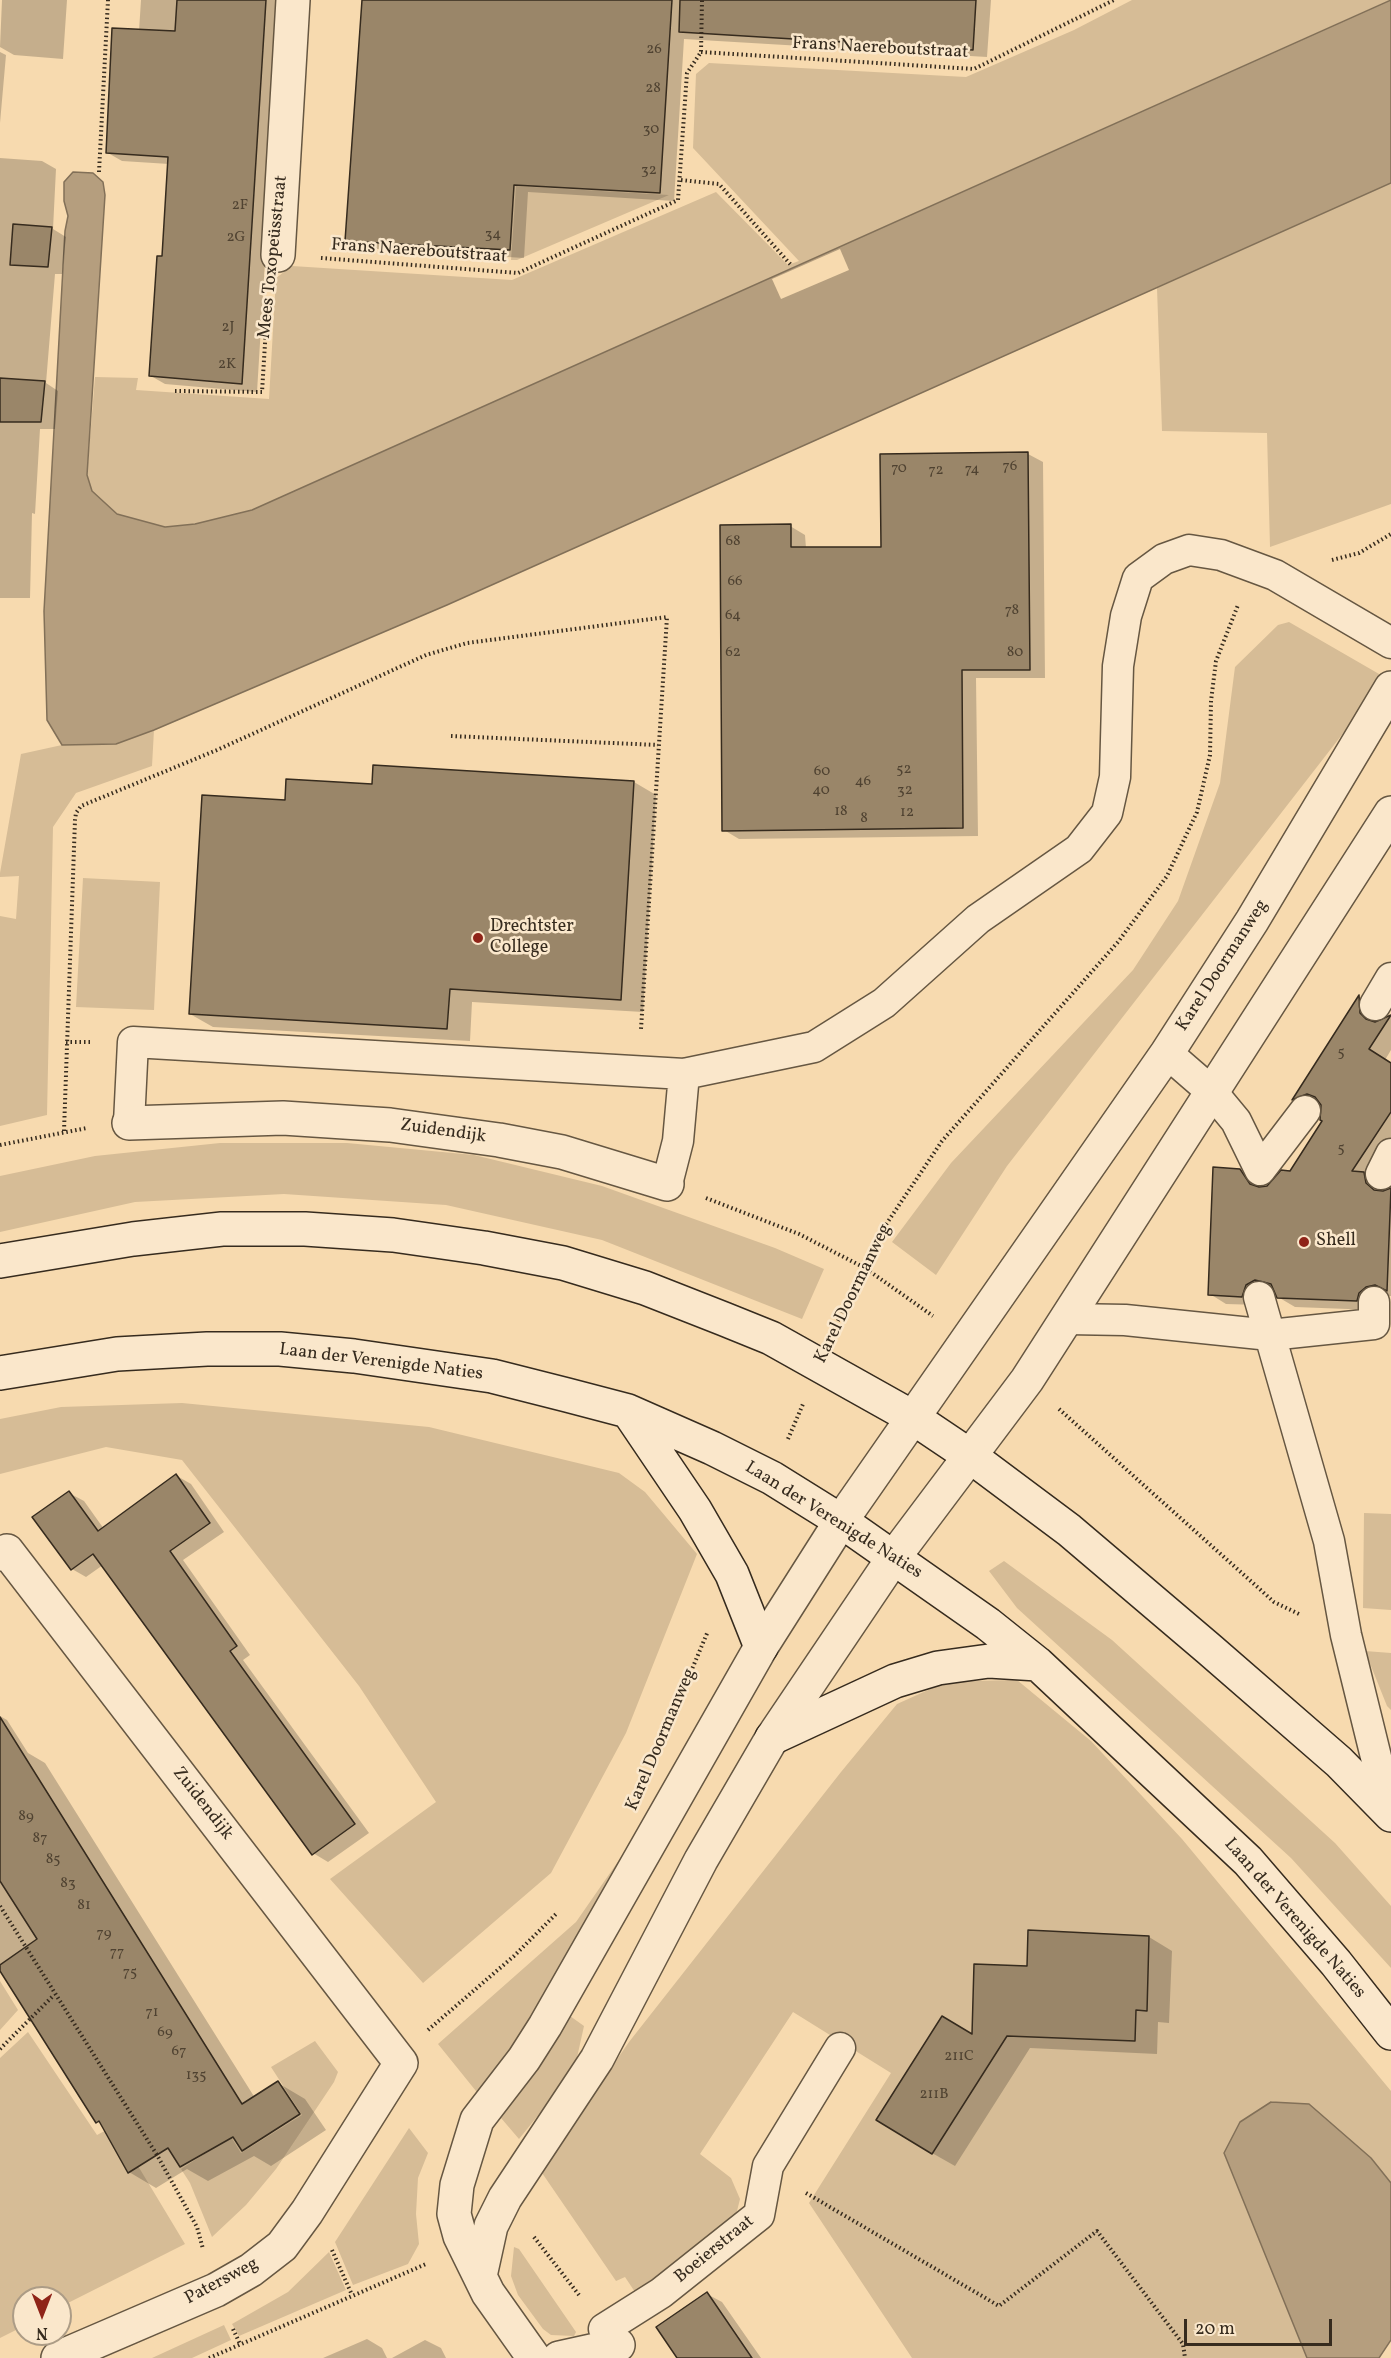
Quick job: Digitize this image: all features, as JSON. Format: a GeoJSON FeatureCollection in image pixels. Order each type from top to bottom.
{"type":"FeatureCollection","features":[{"type":"Feature","properties":{"kind":"street","name":"Mees Toxopeüsstraat"},"geometry":{"type":"LineString","coordinates":[[278,255],[293,0]]}},
{"type":"Feature","properties":{"kind":"street","name":"Karel Doormanweg"},"geometry":{"type":"LineString","coordinates":[[465,2246],[454,2214],[457,2185],[477,2120],[524,2059],[571,1983],[761,1647],[841,1521],[966,1337],[1167,1053],[1252,921],[1391,688]]}},
{"type":"Feature","properties":{"kind":"street"},"geometry":{"type":"LineString","coordinates":[[480,2276],[492,2226],[505,2198],[597,2059],[701,1860],[772,1738],[894,1557],[1027,1380],[1068,1319],[1391,813]]}},
{"type":"Feature","properties":{"kind":"street","name":"Zuidendijk"},"geometry":{"type":"LineString","coordinates":[[129,1123],[284,1118],[390,1125],[499,1140],[561,1152],[667,1184]]}},
{"type":"Feature","properties":{"kind":"street"},"geometry":{"type":"LineString","coordinates":[[0,1262],[133,1239],[222,1229],[305,1228],[393,1235],[484,1248],[562,1263],[645,1288],[771,1338],[912,1417],[970,1456],[1069,1530],[1339,1762],[1390,1815]]}},
{"type":"Feature","properties":{"kind":"street","name":"Laan der Verenigde Naties"},"geometry":{"type":"LineString","coordinates":[[0,1373],[117,1354],[207,1349],[280,1349],[354,1356],[492,1376],[628,1411],[772,1478],[894,1557],[988,1624],[1038,1664],[1248,1861],[1336,1963],[1391,2033]]}},
{"type":"Feature","properties":{"kind":"street"},"geometry":{"type":"LineString","coordinates":[[628,1411],[695,1510],[732,1574],[761,1647]]}},
{"type":"Feature","properties":{"kind":"street","name":"Zuidendijk"},"geometry":{"type":"LineString","coordinates":[[0,1554],[7,1551],[401,2063]]}},
{"type":"Feature","properties":{"kind":"street"},"geometry":{"type":"LineString","coordinates":[[772,1738],[895,1681],[938,1668],[989,1661],[1038,1664]]}},
{"type":"Feature","properties":{"kind":"street","name":"Patersweg"},"geometry":{"type":"LineString","coordinates":[[58,2358],[216,2290],[251,2270],[282,2246],[307,2212],[401,2063]]}},
{"type":"Feature","properties":{"kind":"street"},"geometry":{"type":"LineString","coordinates":[[465,2246],[488,2293],[534,2358]]}},
{"type":"Feature","properties":{"kind":"street"},"geometry":{"type":"LineString","coordinates":[[559,2358],[617,2344]]}},
{"type":"Feature","properties":{"kind":"lane"},"geometry":{"type":"LineString","coordinates":[[129,1123],[133,1042],[684,1074],[814,1047],[884,1003],[978,919],[1079,849],[1107,813],[1115,777],[1118,666],[1126,616],[1138,578],[1164,559],[1189,550],[1221,555],[1275,575],[1391,643]]}},
{"type":"Feature","properties":{"kind":"lane"},"geometry":{"type":"LineString","coordinates":[[1376,1005],[1391,978]]}},
{"type":"Feature","properties":{"kind":"lane"},"geometry":{"type":"LineString","coordinates":[[1167,1053],[1212,1092],[1236,1121],[1260,1170],[1305,1111]]}},
{"type":"Feature","properties":{"kind":"lane"},"geometry":{"type":"LineString","coordinates":[[667,1184],[678,1141],[684,1074]]}},
{"type":"Feature","properties":{"kind":"lane"},"geometry":{"type":"LineString","coordinates":[[1259,1298],[1329,1541],[1346,1635],[1390,1815]]}},
{"type":"Feature","properties":{"kind":"lane"},"geometry":{"type":"LineString","coordinates":[[1068,1319],[1125,1320],[1270,1335],[1374,1324],[1374,1302]]}},
{"type":"Feature","properties":{"kind":"lane","name":"Boeierstraat"},"geometry":{"type":"LineString","coordinates":[[617,2344],[661,2293],[759,2215],[767,2170],[840,2048]]}},
{"type":"Feature","properties":{"kind":"path"},"geometry":{"type":"LineString","coordinates":[[99,172],[108,0]]}},
{"type":"Feature","properties":{"kind":"path","name":"Frans Naereboutstraat"},"geometry":{"type":"LineString","coordinates":[[278,255],[518,273],[678,200],[687,73],[700,52],[702,0]]}},
{"type":"Feature","properties":{"kind":"path","name":"Frans Naereboutstraat"},"geometry":{"type":"LineString","coordinates":[[700,52],[974,69],[1114,0]]}},
{"type":"Feature","properties":{"kind":"path"},"geometry":{"type":"LineString","coordinates":[[681,180],[719,184],[791,265]]}},
{"type":"Feature","properties":{"kind":"path","name":"Mees Toxopeüsstraat"},"geometry":{"type":"LineString","coordinates":[[175,391],[262,392],[270,268],[278,255]]}},
{"type":"Feature","properties":{"kind":"path","name":"Karel Doormanweg"},"geometry":{"type":"LineString","coordinates":[[772,1478],[838,1321],[881,1232],[942,1141],[1118,942],[1167,876],[1197,812],[1210,755],[1211,701],[1216,661],[1238,606],[1275,575],[1359,553],[1391,534]]}},
{"type":"Feature","properties":{"kind":"path"},"geometry":{"type":"LineString","coordinates":[[64,1131],[75,813],[81,806],[217,750],[426,655],[467,643],[667,618],[639,1073]]}},
{"type":"Feature","properties":{"kind":"path"},"geometry":{"type":"LineString","coordinates":[[451,736],[658,745]]}},
{"type":"Feature","properties":{"kind":"path"},"geometry":{"type":"LineString","coordinates":[[0,1145],[64,1131],[129,1123]]}},
{"type":"Feature","properties":{"kind":"path"},"geometry":{"type":"LineString","coordinates":[[667,1184],[799,1234],[865,1268],[966,1337]]}},
{"type":"Feature","properties":{"kind":"path"},"geometry":{"type":"LineString","coordinates":[[1027,1380],[1274,1602],[1346,1635]]}},
{"type":"Feature","properties":{"kind":"path","name":"Karel Doormanweg"},"geometry":{"type":"LineString","coordinates":[[677,1704],[732,1574]]}},
{"type":"Feature","properties":{"kind":"path"},"geometry":{"type":"LineString","coordinates":[[0,1906],[157,2155],[202,2241]]}},
{"type":"Feature","properties":{"kind":"path"},"geometry":{"type":"LineString","coordinates":[[401,2063],[435,2021],[514,1956],[561,1910]]}},
{"type":"Feature","properties":{"kind":"path"},"geometry":{"type":"LineString","coordinates":[[0,2049],[54,1995]]}},
{"type":"Feature","properties":{"kind":"path"},"geometry":{"type":"LineString","coordinates":[[767,2170],[999,2306],[1097,2231],[1183,2344],[1185,2358]]}},
{"type":"Feature","properties":{"kind":"path"},"geometry":{"type":"LineString","coordinates":[[209,2358],[465,2246]]}},
{"type":"Feature","properties":{"kind":"shaded area"},"geometry":{"type":"Polygon","coordinates":[[[1132,0],[1390,0],[252,510],[195,524],[165,527],[117,514],[92,491],[87,475],[95,377],[138,378],[136,390],[269,399],[276,278],[292,266],[512,280],[716,192],[788,265],[799,261],[693,148],[696,74],[709,63],[966,77],[1074,30],[1132,0]]]}},
{"type":"Feature","properties":{"kind":"shaded area"},"geometry":{"type":"Polygon","coordinates":[[[1391,0],[1391,183],[447,605],[154,730],[116,744],[62,745],[47,720],[44,611],[65,231],[68,216],[64,201],[64,182],[73,172],[93,173],[103,182],[105,195],[87,475],[92,491],[117,514],[165,527],[195,524],[252,510],[1391,0]]]}},
{"type":"Feature","properties":{"kind":"shaded area"},"geometry":{"type":"Polygon","coordinates":[[[1391,183],[1391,504],[1270,547],[1267,433],[1162,431],[1157,288],[1391,183]]]}},
{"type":"Feature","properties":{"kind":"shaded area"},"geometry":{"type":"Polygon","coordinates":[[[516,186],[669,195],[517,260],[511,260],[516,186]]]}},
{"type":"Feature","properties":{"kind":"shaded area"},"geometry":{"type":"Polygon","coordinates":[[[1289,622],[1386,678],[1007,1166],[936,1275],[892,1242],[951,1163],[1133,970],[1178,901],[1220,783],[1235,667],[1278,625],[1289,622]]]}},
{"type":"Feature","properties":{"kind":"shaded area"},"geometry":{"type":"Polygon","coordinates":[[[154,730],[152,766],[76,793],[53,827],[47,1115],[0,1126],[0,916],[16,919],[19,876],[0,877],[0,873],[21,754],[62,745],[116,744],[154,730]]]}},
{"type":"Feature","properties":{"kind":"shaded area"},"geometry":{"type":"Polygon","coordinates":[[[83,878],[160,882],[154,1010],[76,1007],[83,878]]]}},
{"type":"Feature","properties":{"kind":"shaded area"},"geometry":{"type":"Polygon","coordinates":[[[220,1143],[347,1143],[474,1155],[602,1186],[775,1248],[824,1269],[802,1319],[602,1240],[446,1205],[284,1194],[135,1202],[0,1232],[0,1176],[95,1156],[220,1143]]]}},
{"type":"Feature","properties":{"kind":"shaded area"},"geometry":{"type":"Polygon","coordinates":[[[182,1403],[429,1427],[619,1473],[645,1492],[697,1554],[626,1733],[551,1873],[423,1983],[330,1879],[436,1802],[359,1686],[182,1460],[106,1447],[0,1474],[0,1419],[61,1407],[182,1403]]]}},
{"type":"Feature","properties":{"kind":"shaded area"},"geometry":{"type":"Polygon","coordinates":[[[1364,1513],[1391,1514],[1391,1610],[1363,1608],[1364,1513]]]}},
{"type":"Feature","properties":{"kind":"shaded area"},"geometry":{"type":"Polygon","coordinates":[[[1004,1561],[1112,1640],[1335,1843],[1391,1906],[1391,1968],[1291,1858],[1017,1608],[989,1571],[1004,1561]]]}},
{"type":"Feature","properties":{"kind":"shaded area"},"geometry":{"type":"Polygon","coordinates":[[[1365,1651],[1391,1653],[1391,1710],[1387,1706],[1365,1651]]]}},
{"type":"Feature","properties":{"kind":"shaded area"},"geometry":{"type":"Polygon","coordinates":[[[1017,1680],[1091,1741],[1182,1839],[1391,2091],[1391,2183],[1371,2158],[1224,2153],[1307,2358],[912,2358],[809,2203],[891,2073],[793,2012],[700,2154],[731,2178],[740,2199],[735,2219],[635,2292],[625,2277],[616,2281],[540,2170],[629,2042],[897,1704],[937,1686],[969,1681],[1017,1680]]]}},
{"type":"Feature","properties":{"kind":"shaded area"},"geometry":{"type":"Polygon","coordinates":[[[650,1806],[652,1816],[594,1923],[480,2096],[438,2044],[576,1922],[635,1837],[650,1806]]]}},
{"type":"Feature","properties":{"kind":"shaded area"},"geometry":{"type":"Polygon","coordinates":[[[0,1981],[18,2010],[0,2030],[0,1981]]]}},
{"type":"Feature","properties":{"kind":"shaded area"},"geometry":{"type":"Polygon","coordinates":[[[570,2016],[584,2026],[574,2071],[519,2139],[501,2118],[570,2016]]]}},
{"type":"Feature","properties":{"kind":"shaded area"},"geometry":{"type":"Polygon","coordinates":[[[28,2032],[97,2135],[114,2126],[185,2244],[72,2301],[72,2286],[12,2286],[12,2332],[0,2338],[0,2058],[28,2032]]]}},
{"type":"Feature","properties":{"kind":"shaded area"},"geometry":{"type":"Polygon","coordinates":[[[315,2041],[338,2072],[334,2082],[276,2169],[246,2205],[212,2237],[190,2183],[181,2169],[212,2149],[200,2131],[220,2119],[241,2153],[302,2115],[271,2067],[315,2041]]]}},
{"type":"Feature","properties":{"kind":"shaded area"},"geometry":{"type":"Polygon","coordinates":[[[1271,2102],[1309,2104],[1371,2158],[1391,2183],[1391,2340],[1379,2358],[1307,2358],[1224,2153],[1240,2122],[1271,2102]]]}},
{"type":"Feature","properties":{"kind":"shaded area"},"geometry":{"type":"Polygon","coordinates":[[[409,2128],[428,2153],[418,2178],[416,2214],[419,2244],[408,2264],[353,2285],[335,2242],[409,2128]]]}},
{"type":"Feature","properties":{"kind":"shaded area"},"geometry":{"type":"Polygon","coordinates":[[[514,2247],[519,2249],[576,2332],[574,2336],[551,2335],[543,2329],[518,2295],[511,2276],[514,2247]]]}},
{"type":"Feature","properties":{"kind":"shaded area"},"geometry":{"type":"Polygon","coordinates":[[[329,2252],[346,2290],[239,2336],[232,2324],[288,2292],[329,2252]]]}},
{"type":"Feature","properties":{"kind":"shaded area"},"geometry":{"type":"Polygon","coordinates":[[[224,2325],[231,2340],[192,2358],[152,2358],[224,2325]]]}},
{"type":"Feature","properties":{"kind":"pier"},"geometry":{"type":"Polygon","coordinates":[[[840,249],[849,270],[781,299],[772,279],[840,249]]]}},
{"type":"Feature","properties":{"kind":"building"},"geometry":{"type":"Polygon","coordinates":[[[177,0],[266,0],[242,384],[149,376],[157,256],[162,256],[168,157],[106,153],[112,28],[175,31],[177,0]]]}},
{"type":"Feature","properties":{"kind":"building"},"geometry":{"type":"Polygon","coordinates":[[[362,0],[672,0],[660,193],[514,185],[510,250],[345,241],[362,0]]]}},
{"type":"Feature","properties":{"kind":"building"},"geometry":{"type":"Polygon","coordinates":[[[680,0],[976,0],[973,50],[679,32],[680,0]]]}},
{"type":"Feature","properties":{"kind":"building"},"geometry":{"type":"Polygon","coordinates":[[[13,224],[52,227],[48,267],[10,265],[13,224]]]}},
{"type":"Feature","properties":{"kind":"building"},"geometry":{"type":"Polygon","coordinates":[[[0,378],[45,381],[41,422],[0,422],[0,378]]]}},
{"type":"Feature","properties":{"kind":"building"},"geometry":{"type":"Polygon","coordinates":[[[1028,452],[1030,670],[962,670],[963,828],[722,831],[720,525],[791,524],[791,547],[881,547],[880,454],[1028,452]]]}},
{"type":"Feature","properties":{"kind":"building"},"geometry":{"type":"Polygon","coordinates":[[[373,765],[634,781],[621,1000],[450,989],[447,1029],[189,1014],[202,795],[285,800],[286,779],[372,784],[373,765]]]}},
{"type":"Feature","properties":{"kind":"building"},"geometry":{"type":"Polygon","coordinates":[[[1359,995],[1360,1013],[1366,1019],[1375,1022],[1391,1015],[1369,1049],[1391,1063],[1391,1112],[1352,1171],[1364,1172],[1366,1183],[1374,1190],[1383,1191],[1391,1188],[1387,1291],[1375,1285],[1366,1287],[1359,1293],[1357,1301],[1277,1298],[1271,1284],[1255,1280],[1246,1285],[1242,1297],[1208,1295],[1213,1167],[1240,1169],[1250,1184],[1259,1187],[1267,1186],[1281,1170],[1290,1171],[1322,1121],[1320,1120],[1321,1105],[1315,1097],[1307,1094],[1292,1100],[1359,995]]]}},
{"type":"Feature","properties":{"kind":"building"},"geometry":{"type":"Polygon","coordinates":[[[176,1474],[210,1523],[170,1551],[237,1646],[230,1651],[355,1824],[312,1855],[93,1554],[71,1570],[32,1517],[69,1491],[98,1531],[176,1474]]]}},
{"type":"Feature","properties":{"kind":"building"},"geometry":{"type":"Polygon","coordinates":[[[0,1717],[242,2104],[278,2081],[300,2114],[242,2151],[233,2137],[180,2167],[168,2148],[128,2173],[99,2121],[96,2123],[0,1971],[0,1965],[37,1939],[0,1881],[0,1717]]]}},
{"type":"Feature","properties":{"kind":"building"},"geometry":{"type":"Polygon","coordinates":[[[1028,1930],[1149,1936],[1147,2011],[1136,2010],[1135,2041],[1007,2036],[932,2154],[876,2120],[942,2016],[972,2034],[974,1964],[1027,1966],[1028,1930]]]}},
{"type":"Feature","properties":{"kind":"building"},"geometry":{"type":"Polygon","coordinates":[[[707,2292],[752,2358],[677,2358],[656,2327],[707,2292]]]}},
{"type":"Feature","properties":{"kind":"place","name":"Drechtster College"},"geometry":{"type":"Point","coordinates":[478,938]}},
{"type":"Feature","properties":{"kind":"place","name":"Shell"},"geometry":{"type":"Point","coordinates":[1304,1242]}}]}
